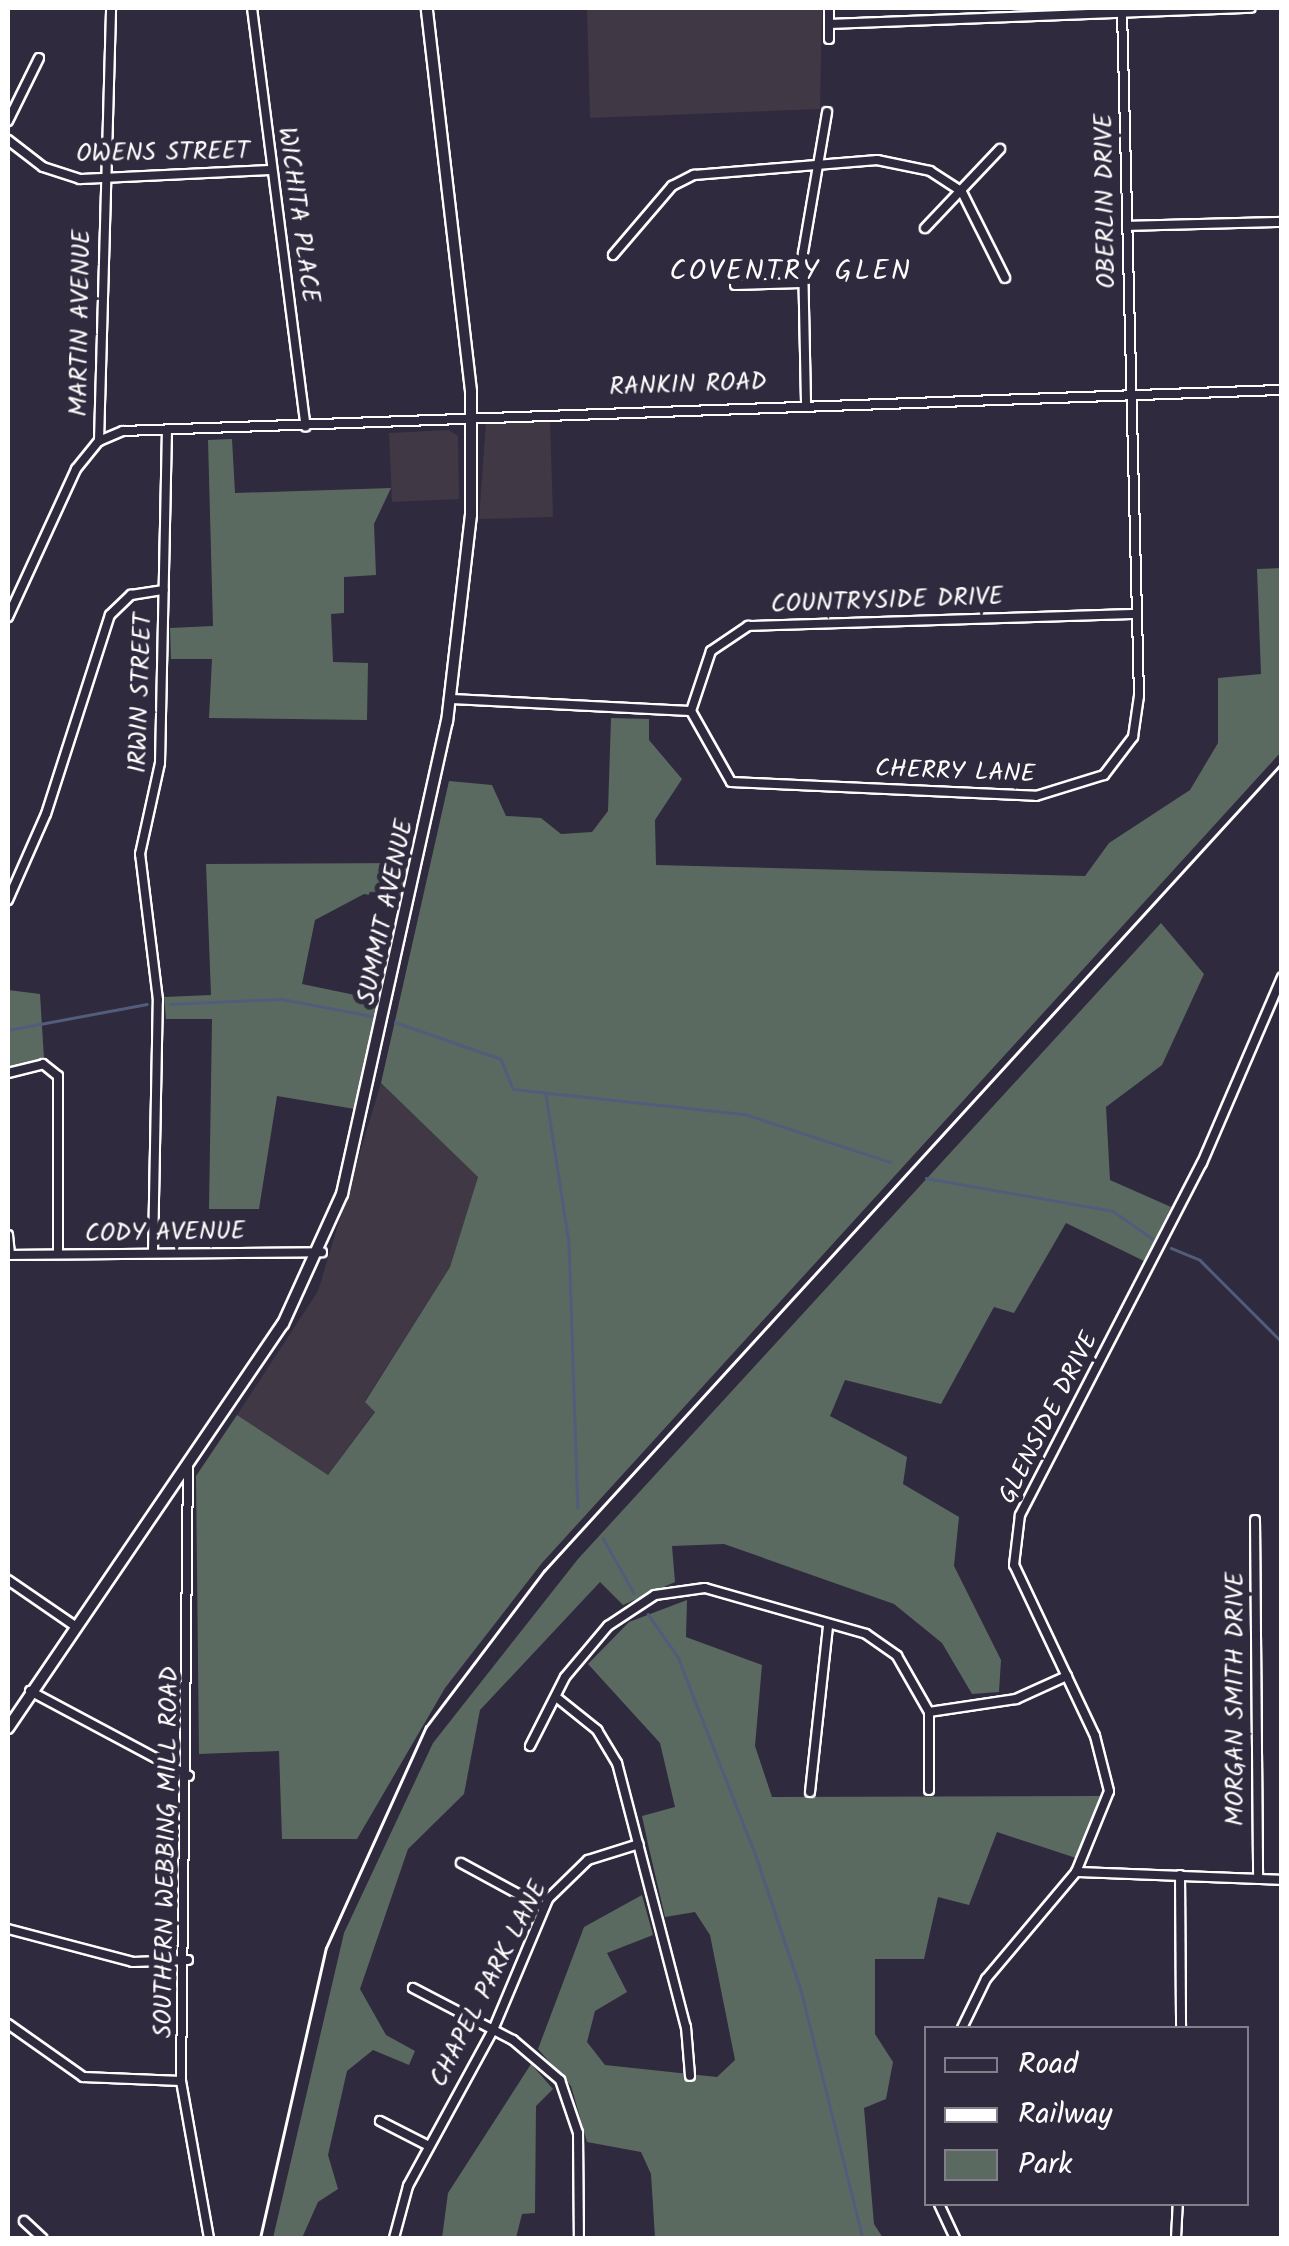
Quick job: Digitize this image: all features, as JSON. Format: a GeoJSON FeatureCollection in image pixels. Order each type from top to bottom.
{"type":"FeatureCollection","features":[{"type":"Feature","properties":{"kind":"main road","name":"SUMMIT AVENUE"},"geometry":{"type":"LineString","coordinates":[[8,1728],[188,1464],[322,1252],[452,699],[472,415],[427,8]]}},
{"type":"Feature","properties":{"kind":"street","name":"MARTIN AVENUE"},"geometry":{"type":"LineString","coordinates":[[8,616],[99,442],[111,8]]}},
{"type":"Feature","properties":{"kind":"street","name":"WICHITA PLACE"},"geometry":{"type":"LineString","coordinates":[[252,8],[306,426]]}},
{"type":"Feature","properties":{"kind":"street"},"geometry":{"type":"LineString","coordinates":[[829,8],[829,38]]}},
{"type":"Feature","properties":{"kind":"street"},"geometry":{"type":"LineString","coordinates":[[829,24],[1251,8]]}},
{"type":"Feature","properties":{"kind":"street","name":"OBERLIN DRIVE"},"geometry":{"type":"LineString","coordinates":[[1122,10],[1131,394]]}},
{"type":"Feature","properties":{"kind":"street"},"geometry":{"type":"LineString","coordinates":[[8,121],[39,58]]}},
{"type":"Feature","properties":{"kind":"street"},"geometry":{"type":"LineString","coordinates":[[806,402],[801,282],[824,162],[827,112]]}},
{"type":"Feature","properties":{"kind":"street","name":"OWENS STREET"},"geometry":{"type":"LineString","coordinates":[[8,140],[52,171],[104,178],[271,170]]}},
{"type":"Feature","properties":{"kind":"street"},"geometry":{"type":"LineString","coordinates":[[925,228],[1000,150]]}},
{"type":"Feature","properties":{"kind":"street"},"geometry":{"type":"LineString","coordinates":[[613,255],[658,200],[694,175],[824,162],[904,162],[962,192],[1004,278]]}},
{"type":"Feature","properties":{"kind":"street"},"geometry":{"type":"LineString","coordinates":[[1127,226],[1282,222]]}},
{"type":"Feature","properties":{"kind":"street"},"geometry":{"type":"LineString","coordinates":[[736,285],[801,282]]}},
{"type":"Feature","properties":{"kind":"street","name":"RANKIN ROAD"},"geometry":{"type":"LineString","coordinates":[[99,442],[123,430],[306,426],[472,415],[806,402],[1282,390]]}},
{"type":"Feature","properties":{"kind":"street","name":"CHERRY LANE"},"geometry":{"type":"LineString","coordinates":[[691,711],[731,782],[1066,794],[1104,776],[1133,736],[1136,614],[1131,394]]}},
{"type":"Feature","properties":{"kind":"street","name":"IRWIN STREET"},"geometry":{"type":"LineString","coordinates":[[153,1252],[158,1000],[140,854],[160,763],[167,431]]}},
{"type":"Feature","properties":{"kind":"street"},"geometry":{"type":"LineString","coordinates":[[8,900],[46,814],[110,615],[131,596],[164,590]]}},
{"type":"Feature","properties":{"kind":"street","name":"COUNTRYSIDE DRIVE"},"geometry":{"type":"LineString","coordinates":[[691,711],[711,651],[748,626],[1136,614]]}},
{"type":"Feature","properties":{"kind":"street"},"geometry":{"type":"LineString","coordinates":[[452,699],[691,711]]}},
{"type":"Feature","properties":{"kind":"street","name":"GLENSIDE DRIVE"},"geometry":{"type":"LineString","coordinates":[[963,2026],[986,1979],[1076,1872],[1108,1791],[1067,1676],[1014,1565],[1020,1516],[1200,1166],[1282,977]]}},
{"type":"Feature","properties":{"kind":"street"},"geometry":{"type":"LineString","coordinates":[[8,1073],[43,1064],[58,1076],[58,1254]]}},
{"type":"Feature","properties":{"kind":"street"},"geometry":{"type":"LineString","coordinates":[[8,1235],[8,1255]]}},
{"type":"Feature","properties":{"kind":"street","name":"CODY AVENUE"},"geometry":{"type":"LineString","coordinates":[[8,1255],[322,1252]]}},
{"type":"Feature","properties":{"kind":"street","name":"SOUTHERN WEBBING MILL ROAD"},"geometry":{"type":"LineString","coordinates":[[188,1464],[188,1960],[181,2081],[209,2238]]}},
{"type":"Feature","properties":{"kind":"street","name":"MORGAN SMITH DRIVE"},"geometry":{"type":"LineString","coordinates":[[1255,1520],[1258,1878]]}},
{"type":"Feature","properties":{"kind":"street"},"geometry":{"type":"LineString","coordinates":[[9,1585],[74,1626]]}},
{"type":"Feature","properties":{"kind":"street"},"geometry":{"type":"LineString","coordinates":[[530,1746],[556,1698],[608,1626],[670,1590],[721,1592],[866,1634],[897,1656],[929,1712],[929,1790]]}},
{"type":"Feature","properties":{"kind":"street"},"geometry":{"type":"LineString","coordinates":[[810,1792],[828,1626]]}},
{"type":"Feature","properties":{"kind":"street"},"geometry":{"type":"LineString","coordinates":[[929,1712],[1016,1699],[1067,1676]]}},
{"type":"Feature","properties":{"kind":"street"},"geometry":{"type":"LineString","coordinates":[[30,1691],[189,1776]]}},
{"type":"Feature","properties":{"kind":"street"},"geometry":{"type":"LineString","coordinates":[[556,1698],[606,1743],[639,1844],[690,2076]]}},
{"type":"Feature","properties":{"kind":"street","name":"CHAPEL PARK LANE"},"geometry":{"type":"LineString","coordinates":[[394,2238],[427,2145],[493,2030],[544,1908],[572,1870],[639,1844]]}},
{"type":"Feature","properties":{"kind":"street"},"geometry":{"type":"LineString","coordinates":[[461,1863],[544,1908]]}},
{"type":"Feature","properties":{"kind":"street"},"geometry":{"type":"LineString","coordinates":[[1076,1872],[1282,1880]]}},
{"type":"Feature","properties":{"kind":"street"},"geometry":{"type":"LineString","coordinates":[[1180,1875],[1180,2026]]}},
{"type":"Feature","properties":{"kind":"street"},"geometry":{"type":"LineString","coordinates":[[8,1929],[133,1962],[188,1960]]}},
{"type":"Feature","properties":{"kind":"street"},"geometry":{"type":"LineString","coordinates":[[413,1988],[539,2057],[574,2107],[578,2238]]}},
{"type":"Feature","properties":{"kind":"street"},"geometry":{"type":"LineString","coordinates":[[8,2024],[83,2077],[181,2081]]}},
{"type":"Feature","properties":{"kind":"street"},"geometry":{"type":"LineString","coordinates":[[380,2121],[427,2145]]}},
{"type":"Feature","properties":{"kind":"street"},"geometry":{"type":"LineString","coordinates":[[941,2206],[955,2238]]}},
{"type":"Feature","properties":{"kind":"street"},"geometry":{"type":"LineString","coordinates":[[1176,2238],[1178,2206]]}},
{"type":"Feature","properties":{"kind":"street"},"geometry":{"type":"LineString","coordinates":[[24,2220],[42,2238]]}},
{"type":"Feature","properties":{"kind":"shaded area"},"geometry":{"type":"Polygon","coordinates":[[[587,8],[822,8],[820,109],[590,118],[587,8]]]}},
{"type":"Feature","properties":{"kind":"shaded area"},"geometry":{"type":"Polygon","coordinates":[[[550,421],[553,517],[479,519],[486,422],[550,421]]]}},
{"type":"Feature","properties":{"kind":"shaded area"},"geometry":{"type":"Polygon","coordinates":[[[449,430],[458,436],[459,499],[392,502],[389,433],[449,430]]]}},
{"type":"Feature","properties":{"kind":"shaded area"},"geometry":{"type":"Polygon","coordinates":[[[381,1083],[478,1177],[450,1267],[365,1401],[375,1411],[328,1475],[237,1415],[318,1291],[381,1083]]]}},
{"type":"Feature","properties":{"kind":"green space"},"geometry":{"type":"Polygon","coordinates":[[[232,439],[235,493],[391,488],[374,524],[376,575],[344,577],[344,613],[331,614],[333,662],[368,663],[367,720],[209,718],[212,659],[171,659],[170,628],[213,626],[208,440],[232,439]]]}},
{"type":"Feature","properties":{"kind":"green space"},"geometry":{"type":"Polygon","coordinates":[[[1281,568],[1281,752],[542,1563],[445,1688],[357,1839],[282,1839],[279,1751],[199,1754],[196,1476],[237,1415],[328,1475],[375,1412],[365,1402],[450,1267],[478,1177],[381,1083],[449,781],[492,785],[506,816],[541,818],[561,834],[592,832],[608,811],[611,718],[649,719],[649,740],[682,779],[655,820],[656,865],[1085,876],[1109,843],[1190,790],[1218,743],[1218,678],[1261,674],[1257,569],[1281,568]]]}},
{"type":"Feature","properties":{"kind":"green space"},"geometry":{"type":"Polygon","coordinates":[[[410,863],[403,901],[364,894],[315,920],[302,984],[379,1000],[355,1109],[277,1096],[259,1209],[209,1209],[212,1019],[166,1019],[164,997],[211,995],[206,864],[410,863]]]}},
{"type":"Feature","properties":{"kind":"green space"},"geometry":{"type":"Polygon","coordinates":[[[1161,923],[1204,974],[1162,1065],[1106,1107],[1110,1180],[1171,1207],[1144,1261],[1066,1223],[1014,1313],[994,1307],[941,1404],[845,1380],[830,1416],[907,1457],[903,1484],[959,1517],[954,1566],[1001,1660],[999,1692],[972,1694],[942,1643],[894,1604],[724,1544],[672,1546],[675,1582],[623,1605],[600,1582],[480,1710],[464,1794],[408,1849],[360,1989],[386,2035],[415,2051],[409,2065],[373,2050],[347,2071],[328,2155],[338,2189],[318,2202],[302,2238],[273,2238],[344,1933],[433,1743],[578,1559],[1161,923]]]}},
{"type":"Feature","properties":{"kind":"green space"},"geometry":{"type":"Polygon","coordinates":[[[8,990],[40,994],[44,1058],[8,1068],[8,990]]]}},
{"type":"Feature","properties":{"kind":"green space"},"geometry":{"type":"Polygon","coordinates":[[[687,1600],[686,1637],[762,1665],[755,1746],[772,1797],[1100,1796],[1076,1858],[997,1832],[969,1905],[938,1897],[924,1959],[875,1959],[875,2034],[893,2062],[886,2099],[864,2108],[874,2224],[883,2238],[655,2238],[651,2174],[641,2152],[587,2142],[571,2086],[538,2049],[584,1927],[642,1895],[653,1935],[607,1953],[627,1992],[595,2011],[587,2042],[605,2065],[717,2077],[735,2060],[710,1935],[695,1912],[665,1917],[642,1816],[675,1807],[660,1743],[588,1664],[629,1622],[687,1600]]]}},
{"type":"Feature","properties":{"kind":"green space"},"geometry":{"type":"Polygon","coordinates":[[[531,2064],[553,2089],[536,2106],[535,2213],[522,2214],[516,2238],[442,2238],[448,2193],[531,2064]]]}},
{"type":"Feature","properties":{"kind":"waterway"},"geometry":{"type":"LineString","coordinates":[[170,1004],[282,999],[372,1016]]}},
{"type":"Feature","properties":{"kind":"waterway"},"geometry":{"type":"LineString","coordinates":[[8,1030],[147,1004]]}},
{"type":"Feature","properties":{"kind":"waterway"},"geometry":{"type":"LineString","coordinates":[[395,1022],[501,1059],[513,1089],[745,1114],[890,1162]]}},
{"type":"Feature","properties":{"kind":"waterway"},"geometry":{"type":"LineString","coordinates":[[546,1094],[569,1242],[578,1508]]}},
{"type":"Feature","properties":{"kind":"waterway"},"geometry":{"type":"LineString","coordinates":[[926,1178],[1113,1211],[1153,1239]]}},
{"type":"Feature","properties":{"kind":"waterway"},"geometry":{"type":"LineString","coordinates":[[1171,1248],[1200,1260],[1282,1342]]}},
{"type":"Feature","properties":{"kind":"waterway"},"geometry":{"type":"LineString","coordinates":[[603,1538],[634,1593]]}},
{"type":"Feature","properties":{"kind":"waterway"},"geometry":{"type":"LineString","coordinates":[[648,1614],[678,1657],[756,1856],[801,1990],[863,2238]]}},
{"type":"Feature","properties":{"kind":"railway"},"geometry":{"type":"LineString","coordinates":[[260,2238],[326,1948],[426,1727],[544,1571],[1282,763]]}},
{"type":"Feature","properties":{"kind":"district","name":"COVENTRY GLEN"},"geometry":{"type":"Point","coordinates":[791,272]}}]}
